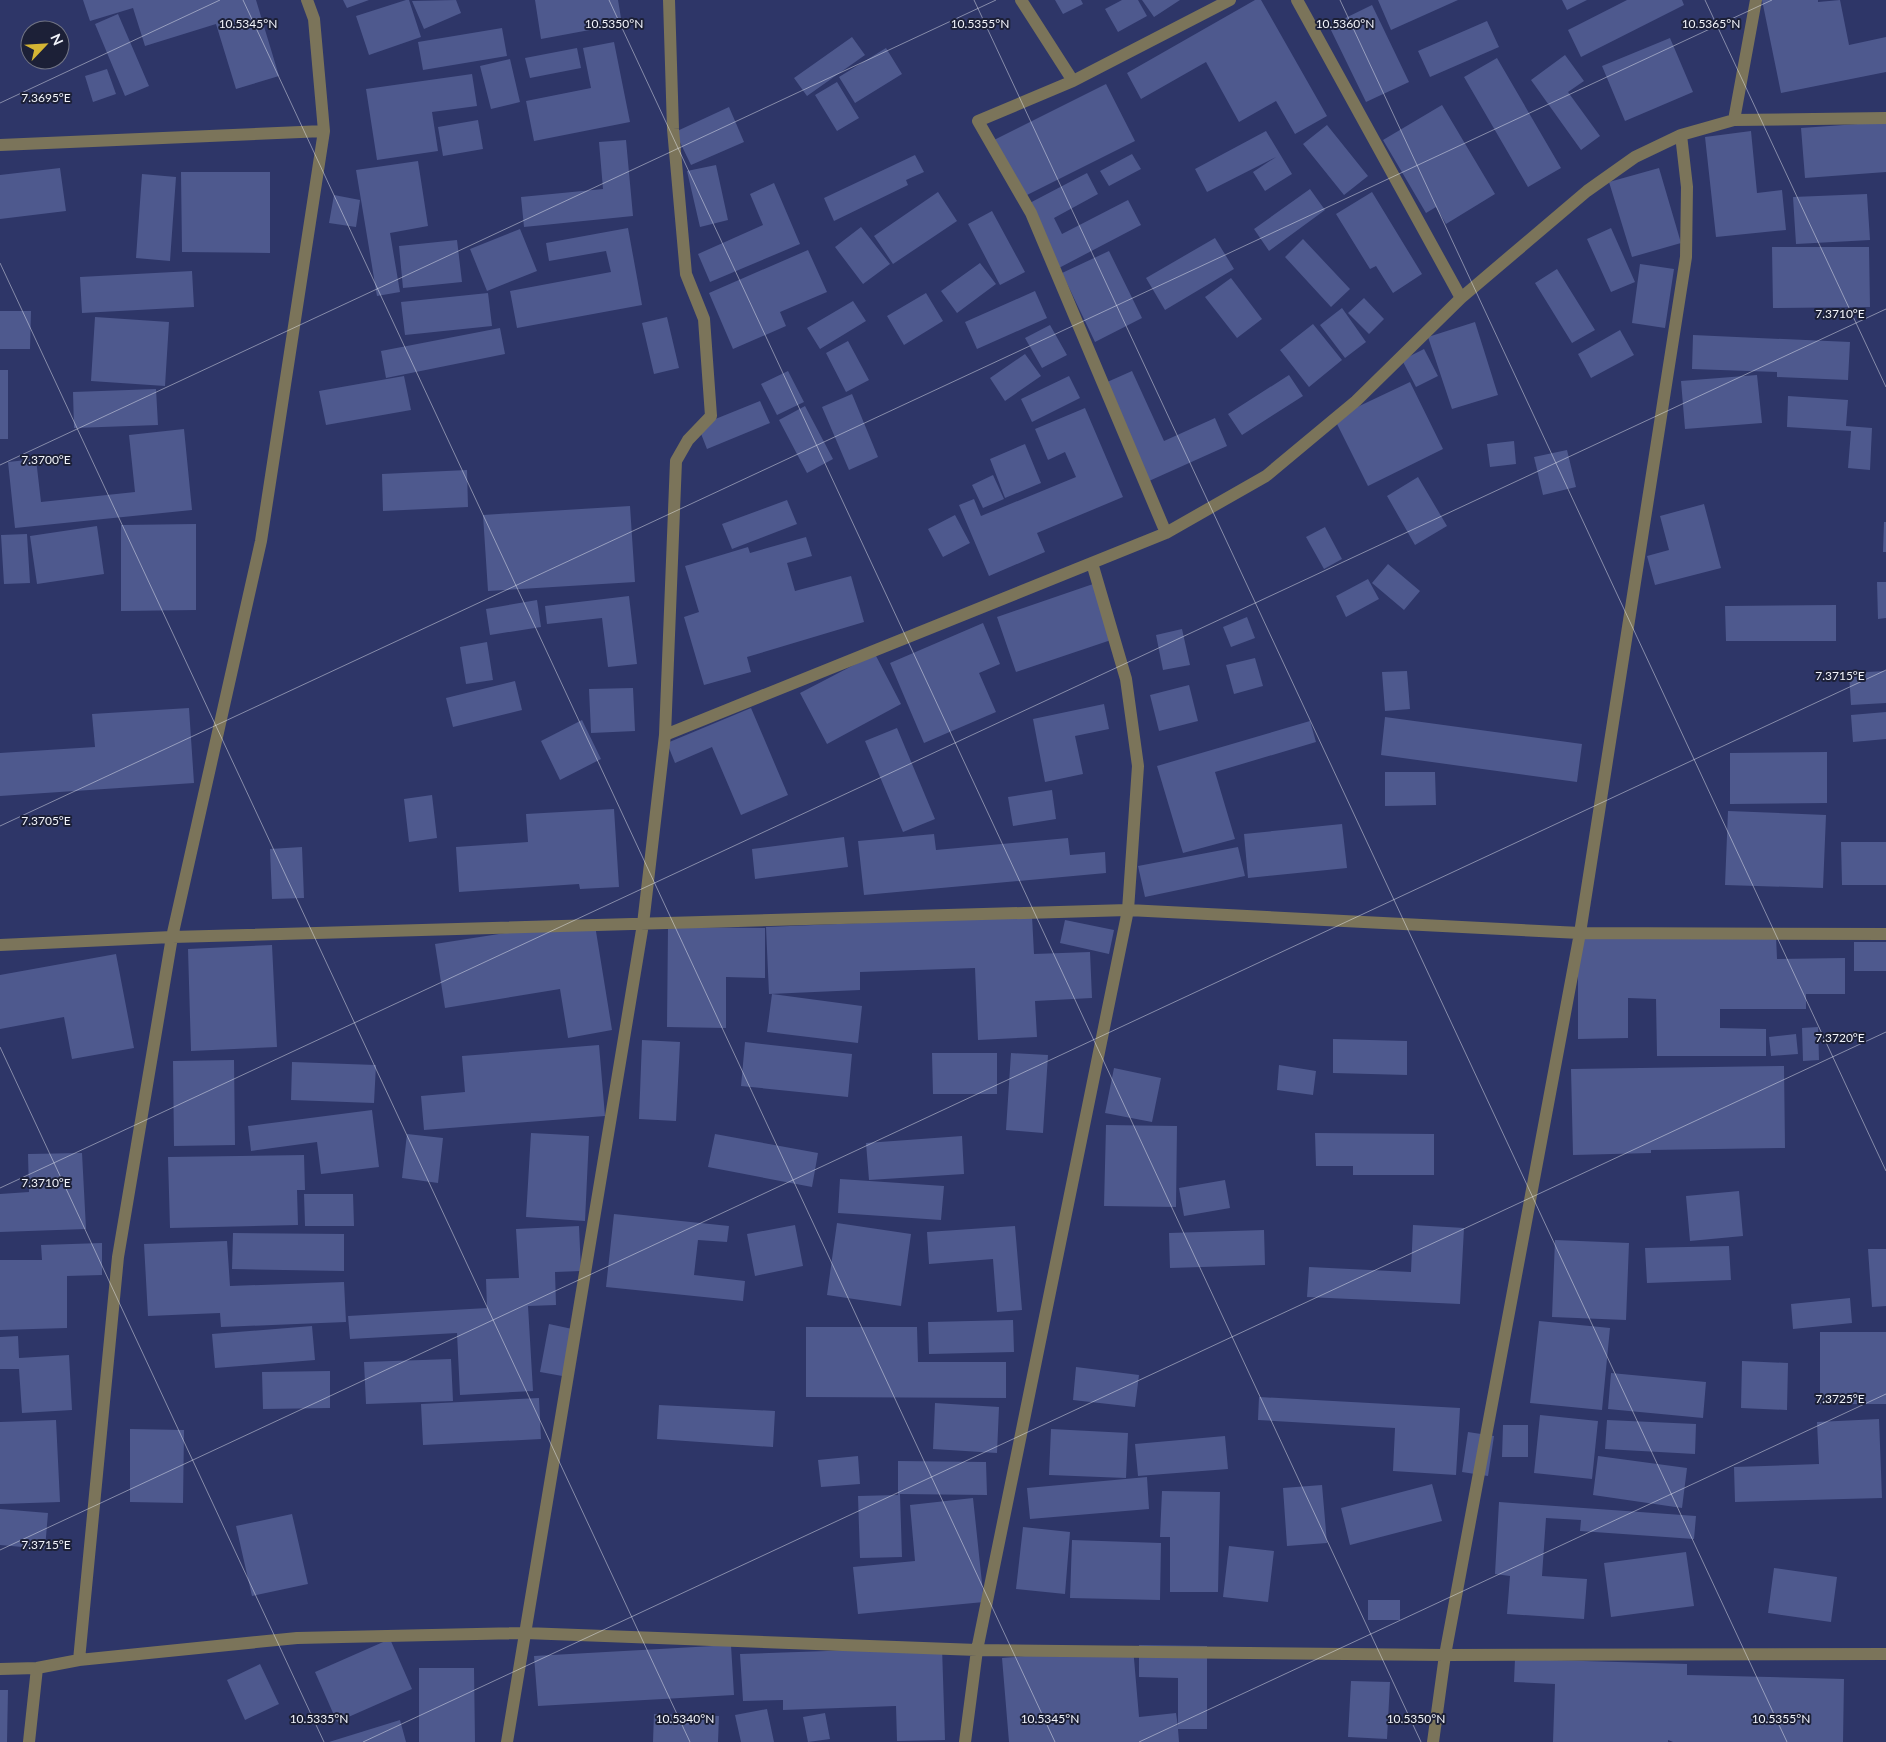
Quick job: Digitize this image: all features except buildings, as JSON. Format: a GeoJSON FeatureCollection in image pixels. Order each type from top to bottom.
{"type":"FeatureCollection","features":[{"type":"Feature","properties":{"kind":"street"},"geometry":{"type":"LineString","coordinates":[[79,1660],[118,1257],[172,937],[261,541],[324,131],[314,19],[307,0]]}},
{"type":"Feature","properties":{"kind":"street"},"geometry":{"type":"LineString","coordinates":[[507,1742],[643,924],[665,735],[676,461],[688,440],[711,416],[704,319],[686,274],[673,129],[669,0]]}},
{"type":"Feature","properties":{"kind":"street"},"geometry":{"type":"LineString","coordinates":[[1021,0],[1073,81]]}},
{"type":"Feature","properties":{"kind":"street"},"geometry":{"type":"LineString","coordinates":[[1166,533],[1031,213],[978,121],[1073,81],[1230,0]]}},
{"type":"Feature","properties":{"kind":"street"},"geometry":{"type":"LineString","coordinates":[[1297,0],[1461,298]]}},
{"type":"Feature","properties":{"kind":"street"},"geometry":{"type":"LineString","coordinates":[[1734,120],[1756,0]]}},
{"type":"Feature","properties":{"kind":"street"},"geometry":{"type":"LineString","coordinates":[[665,735],[1166,533],[1266,476],[1356,401],[1461,298],[1588,191],[1635,157],[1681,135],[1734,120],[1886,118]]}},
{"type":"Feature","properties":{"kind":"street"},"geometry":{"type":"LineString","coordinates":[[0,145],[324,131]]}},
{"type":"Feature","properties":{"kind":"street"},"geometry":{"type":"LineString","coordinates":[[1433,1742],[1446,1655],[1580,933],[1686,257],[1687,187],[1681,135]]}},
{"type":"Feature","properties":{"kind":"street"},"geometry":{"type":"LineString","coordinates":[[965,1742],[977,1650],[1128,910],[1138,766],[1126,679],[1092,563]]}},
{"type":"Feature","properties":{"kind":"street"},"geometry":{"type":"LineString","coordinates":[[0,945],[172,937],[1128,910],[1580,933],[1886,934]]}},
{"type":"Feature","properties":{"kind":"street"},"geometry":{"type":"LineString","coordinates":[[0,1669],[37,1668],[79,1660],[297,1638],[525,1633],[977,1650],[1446,1655],[1886,1654]]}},
{"type":"Feature","properties":{"kind":"street"},"geometry":{"type":"LineString","coordinates":[[29,1742],[37,1668]]}}]}
